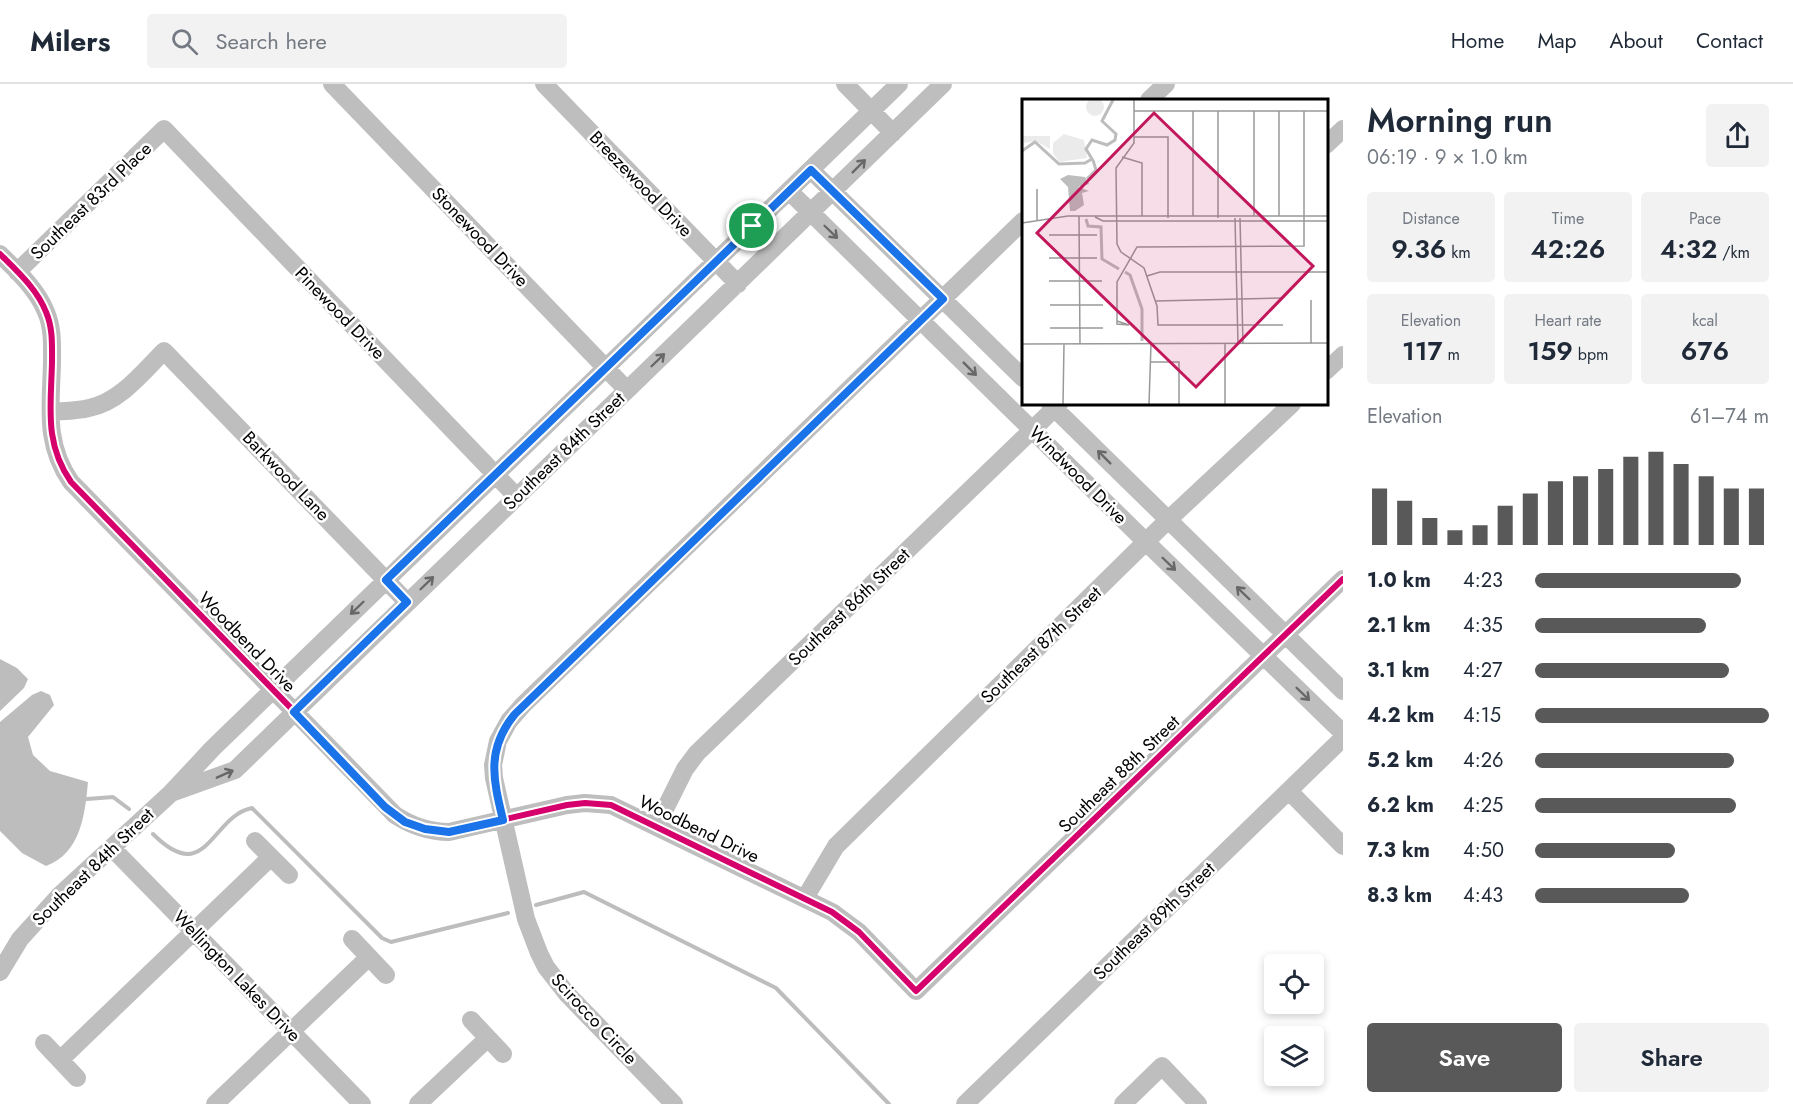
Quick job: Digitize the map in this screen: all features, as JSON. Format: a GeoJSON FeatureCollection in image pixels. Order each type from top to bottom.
{"type":"FeatureCollection","features":[{"type":"Feature","properties":{"kind":"street","name":"Stonewood Drive"},"geometry":{"type":"LineString","coordinates":[[332,84],[627,390]]}},
{"type":"Feature","properties":{"kind":"street","name":"Breezewood Drive"},"geometry":{"type":"LineString","coordinates":[[544,84],[738,284]]}},
{"type":"Feature","properties":{"kind":"street"},"geometry":{"type":"LineString","coordinates":[[845,84],[892,132]]}},
{"type":"Feature","properties":{"kind":"street","name":"Southeast 84th Street"},"geometry":{"type":"LineString","coordinates":[[0,972],[20,939],[59,896],[170,794],[213,748],[899,84]]}},
{"type":"Feature","properties":{"kind":"street","name":"Southeast 84th Street"},"geometry":{"type":"LineString","coordinates":[[170,794],[235,770],[943,84]]}},
{"type":"Feature","properties":{"kind":"street"},"geometry":{"type":"LineString","coordinates":[[1150,99],[1166,84]]}},
{"type":"Feature","properties":{"kind":"street","name":"Southeast 83rd Place"},"geometry":{"type":"LineString","coordinates":[[17,272],[164,129]]}},
{"type":"Feature","properties":{"kind":"street","name":"Pinewood Drive"},"geometry":{"type":"LineString","coordinates":[[164,129],[516,496]]}},
{"type":"Feature","properties":{"kind":"street"},"geometry":{"type":"LineString","coordinates":[[1328,143],[1343,129]]}},
{"type":"Feature","properties":{"kind":"street"},"geometry":{"type":"LineString","coordinates":[[811,170],[1022,377]]}},
{"type":"Feature","properties":{"kind":"street","name":"Windwood Drive"},"geometry":{"type":"LineString","coordinates":[[789,191],[1343,733]]}},
{"type":"Feature","properties":{"kind":"street","name":"Scirocco Circle"},"geometry":{"type":"LineString","coordinates":[[674,1104],[567,994],[546,967],[526,919],[494,778],[493,765],[498,741],[515,714],[1022,222]]}},
{"type":"Feature","properties":{"kind":"street","name":"Woodbend Drive"},"geometry":{"type":"LineString","coordinates":[[0,254],[40,300],[50,322],[52,442],[58,462],[71,482],[385,807],[405,822],[425,829],[449,832],[567,806],[600,802],[627,811],[832,912],[850,924],[916,991]]}},
{"type":"Feature","properties":{"kind":"street","name":"Barkwood Lane"},"geometry":{"type":"LineString","coordinates":[[51,412],[90,408],[102,404],[126,388],[164,351],[407,602]]}},
{"type":"Feature","properties":{"kind":"street"},"geometry":{"type":"LineString","coordinates":[[1328,369],[1343,355]]}},
{"type":"Feature","properties":{"kind":"street","name":"Windwood Drive"},"geometry":{"type":"LineString","coordinates":[[1055,405],[1168,520],[1343,691]]}},
{"type":"Feature","properties":{"kind":"street","name":"Southeast 86th Street"},"geometry":{"type":"LineString","coordinates":[[657,825],[685,769],[697,753],[1032,430],[1055,405]]}},
{"type":"Feature","properties":{"kind":"street","name":"Southeast 87th Street"},"geometry":{"type":"LineString","coordinates":[[805,898],[836,846],[1168,520],[1291,405]]}},
{"type":"Feature","properties":{"kind":"street","name":"Southeast 88th Street"},"geometry":{"type":"LineString","coordinates":[[916,991],[1343,579]]}},
{"type":"Feature","properties":{"kind":"street","name":"Southeast 89th Street"},"geometry":{"type":"LineString","coordinates":[[966,1104],[1343,738]]}},
{"type":"Feature","properties":{"kind":"street"},"geometry":{"type":"LineString","coordinates":[[1289,791],[1343,846]]}},
{"type":"Feature","properties":{"kind":"street"},"geometry":{"type":"LineString","coordinates":[[255,841],[289,875]]}},
{"type":"Feature","properties":{"kind":"street","name":"Wellington Lakes Drive"},"geometry":{"type":"LineString","coordinates":[[112,848],[362,1104]]}},
{"type":"Feature","properties":{"kind":"street"},"geometry":{"type":"LineString","coordinates":[[60,1060],[271,857]]}},
{"type":"Feature","properties":{"kind":"street"},"geometry":{"type":"LineString","coordinates":[[352,939],[386,975]]}},
{"type":"Feature","properties":{"kind":"street"},"geometry":{"type":"LineString","coordinates":[[215,1104],[369,957]]}},
{"type":"Feature","properties":{"kind":"street"},"geometry":{"type":"LineString","coordinates":[[471,1020],[503,1054]]}},
{"type":"Feature","properties":{"kind":"street"},"geometry":{"type":"LineString","coordinates":[[418,1104],[488,1038]]}},
{"type":"Feature","properties":{"kind":"street"},"geometry":{"type":"LineString","coordinates":[[44,1044],[77,1078]]}},
{"type":"Feature","properties":{"kind":"street"},"geometry":{"type":"LineString","coordinates":[[1123,1104],[1162,1066],[1198,1104]]}},
{"type":"Feature","properties":{"kind":"shaded area"},"geometry":{"type":"Polygon","coordinates":[[[0,659],[17,668],[28,679],[24,688],[0,711],[0,659]]]}},
{"type":"Feature","properties":{"kind":"shaded area"},"geometry":{"type":"Polygon","coordinates":[[[41,691],[50,695],[54,705],[28,737],[33,755],[50,771],[88,782],[83,819],[74,842],[58,860],[46,866],[22,853],[0,831],[0,722],[32,695],[41,691]]]}},
{"type":"Feature","properties":{"kind":"waterway"},"geometry":{"type":"LineString","coordinates":[[87,799],[113,797],[129,809]]}},
{"type":"Feature","properties":{"kind":"waterway"},"geometry":{"type":"LineString","coordinates":[[153,834],[171,849],[185,854],[197,852],[238,814],[252,808],[382,938],[391,942],[508,913]]}},
{"type":"Feature","properties":{"kind":"waterway"},"geometry":{"type":"LineString","coordinates":[[536,905],[584,892],[776,988],[889,1104]]}},
{"type":"Feature","properties":{"kind":"cycle path"},"geometry":{"type":"LineString","coordinates":[[0,254],[32,288],[48,318],[52,343],[50,409],[53,439],[62,467],[71,482],[395,815],[420,828],[449,832],[567,805],[585,803],[611,805],[832,912],[859,932],[916,991],[1343,579]]}},
{"type":"Feature","properties":{"kind":"route"},"geometry":{"type":"LineString","coordinates":[[811,170],[943,299],[509,721],[498,741],[493,765],[503,820],[449,832],[436,832],[405,822],[385,807],[294,712],[407,602],[386,580],[752,226],[811,170]]}}]}
